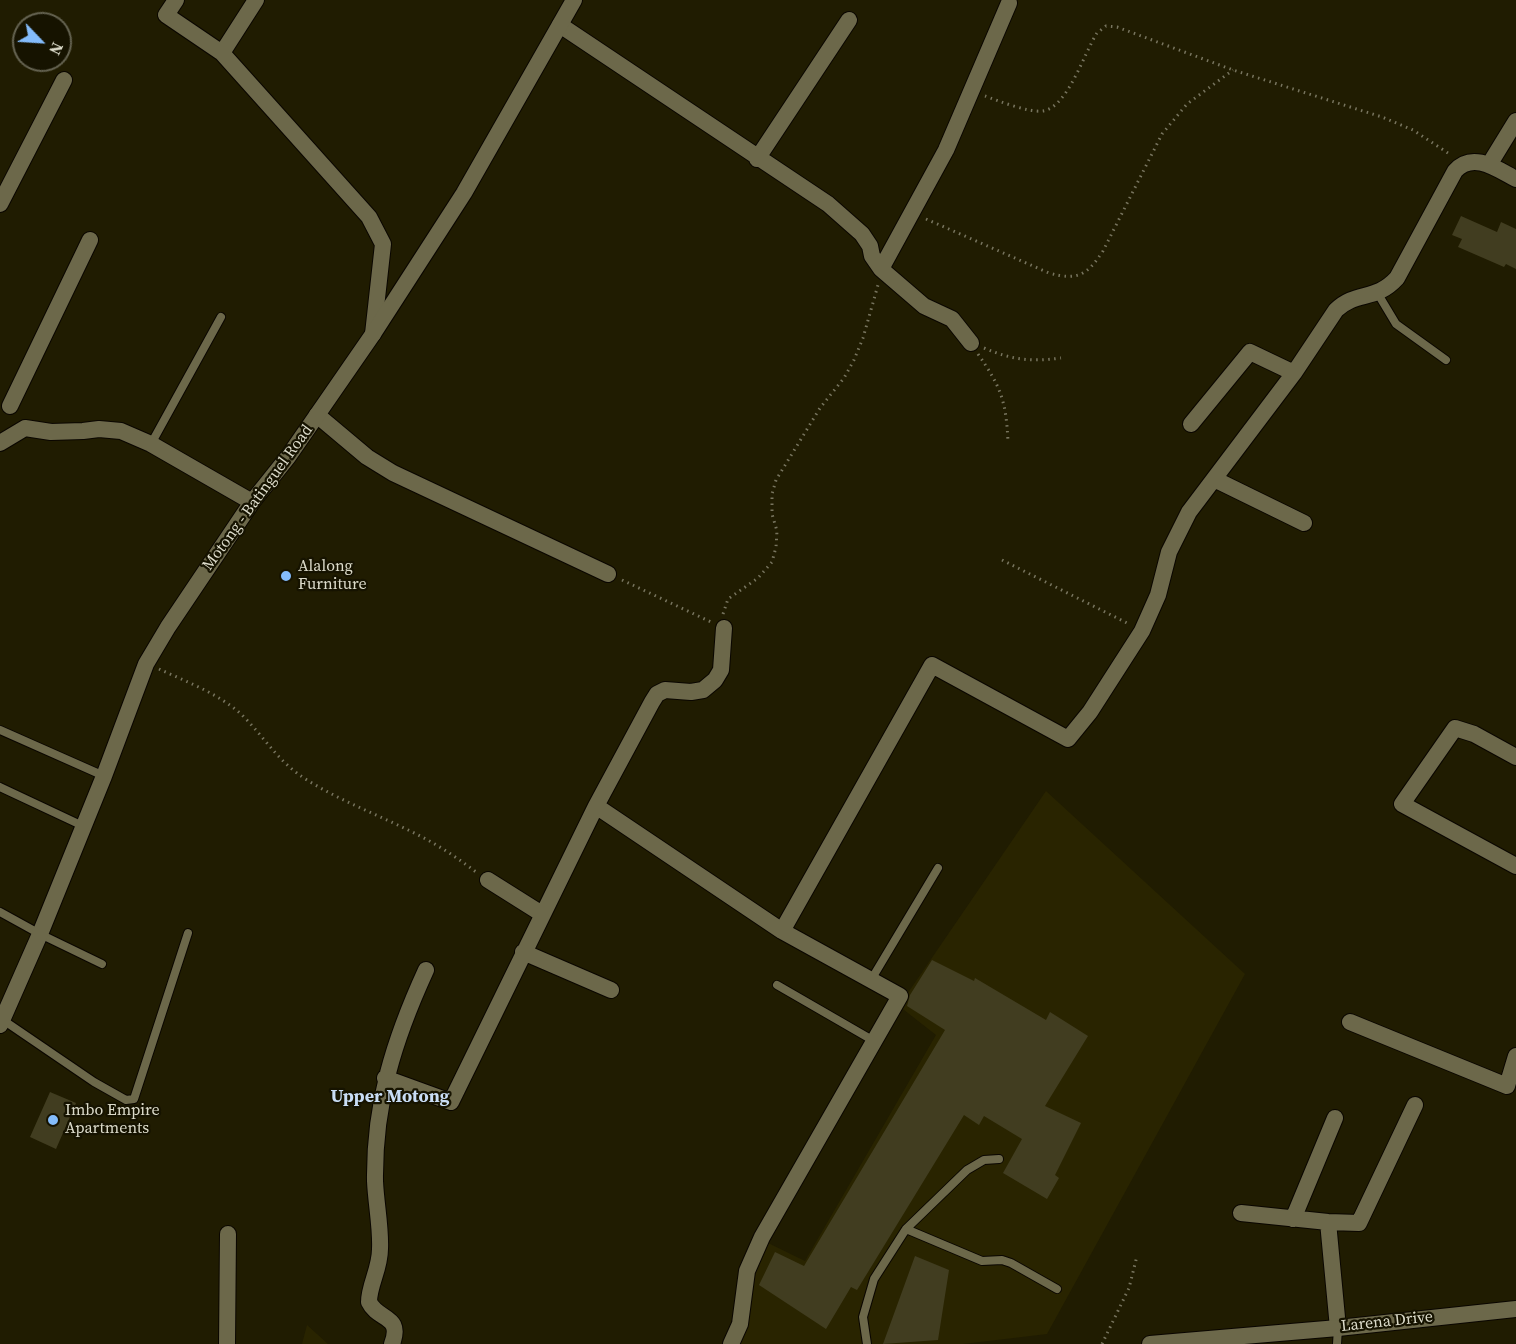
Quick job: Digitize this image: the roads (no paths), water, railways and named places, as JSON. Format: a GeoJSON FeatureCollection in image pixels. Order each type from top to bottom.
{"type":"FeatureCollection","features":[{"type":"Feature","properties":{"kind":"street"},"geometry":{"type":"LineString","coordinates":[[176,0],[166,15],[222,53],[369,217],[383,244],[373,334]]}},
{"type":"Feature","properties":{"kind":"street"},"geometry":{"type":"LineString","coordinates":[[222,53],[256,0]]}},
{"type":"Feature","properties":{"kind":"street","name":"Motong - Batinguel Road"},"geometry":{"type":"LineString","coordinates":[[2,1022],[104,776],[146,664],[168,627],[252,502],[288,458],[373,334],[464,192],[574,0]]}},
{"type":"Feature","properties":{"kind":"street"},"geometry":{"type":"LineString","coordinates":[[881,269],[946,150],[1009,3]]}},
{"type":"Feature","properties":{"kind":"street"},"geometry":{"type":"LineString","coordinates":[[757,159],[849,20]]}},
{"type":"Feature","properties":{"kind":"street"},"geometry":{"type":"LineString","coordinates":[[560,25],[757,159],[808,189],[862,234],[881,269],[924,306],[952,319],[971,343]]}},
{"type":"Feature","properties":{"kind":"street"},"geometry":{"type":"LineString","coordinates":[[0,204],[64,80]]}},
{"type":"Feature","properties":{"kind":"street"},"geometry":{"type":"LineString","coordinates":[[1489,165],[1516,121]]}},
{"type":"Feature","properties":{"kind":"street"},"geometry":{"type":"LineString","coordinates":[[782,931],[932,665],[1068,739],[1090,712],[1142,631],[1158,595],[1169,552],[1190,512],[1294,373],[1336,310],[1344,302],[1378,294],[1388,288],[1397,278],[1460,165],[1469,161],[1489,165],[1516,179]]}},
{"type":"Feature","properties":{"kind":"street"},"geometry":{"type":"LineString","coordinates":[[25,428],[21,416],[5,403],[90,240]]}},
{"type":"Feature","properties":{"kind":"street"},"geometry":{"type":"LineString","coordinates":[[1191,424],[1250,352],[1294,373]]}},
{"type":"Feature","properties":{"kind":"street"},"geometry":{"type":"LineString","coordinates":[[317,415],[367,457],[393,473],[608,574]]}},
{"type":"Feature","properties":{"kind":"street"},"geometry":{"type":"LineString","coordinates":[[0,443],[25,428],[51,432],[99,429],[121,431],[151,444],[252,502]]}},
{"type":"Feature","properties":{"kind":"street"},"geometry":{"type":"LineString","coordinates":[[1214,479],[1304,523]]}},
{"type":"Feature","properties":{"kind":"street"},"geometry":{"type":"LineString","coordinates":[[385,1078],[451,1102],[596,806],[657,694],[665,690],[691,692],[703,690],[715,680],[721,670],[724,628]]}},
{"type":"Feature","properties":{"kind":"street"},"geometry":{"type":"LineString","coordinates":[[1516,757],[1473,734],[1455,728],[1402,804],[1516,866]]}},
{"type":"Feature","properties":{"kind":"street"},"geometry":{"type":"LineString","coordinates":[[596,806],[782,931],[900,996],[753,1256],[747,1272],[740,1324],[731,1344]]}},
{"type":"Feature","properties":{"kind":"street"},"geometry":{"type":"LineString","coordinates":[[488,880],[542,914]]}},
{"type":"Feature","properties":{"kind":"street"},"geometry":{"type":"LineString","coordinates":[[523,952],[611,990]]}},
{"type":"Feature","properties":{"kind":"street"},"geometry":{"type":"LineString","coordinates":[[392,1344],[395,1330],[393,1324],[371,1307],[369,1302],[379,1264],[376,1155],[385,1078],[402,1023],[426,970]]}},
{"type":"Feature","properties":{"kind":"street"},"geometry":{"type":"LineString","coordinates":[[1350,1022],[1507,1086],[1516,1060]]}},
{"type":"Feature","properties":{"kind":"street"},"geometry":{"type":"LineString","coordinates":[[1241,1213],[1353,1224],[1359,1222],[1363,1219],[1415,1105]]}},
{"type":"Feature","properties":{"kind":"street"},"geometry":{"type":"LineString","coordinates":[[1293,1219],[1335,1118]]}},
{"type":"Feature","properties":{"kind":"street"},"geometry":{"type":"LineString","coordinates":[[1328,1222],[1338,1336]]}},
{"type":"Feature","properties":{"kind":"street"},"geometry":{"type":"LineString","coordinates":[[227,1344],[228,1234]]}},
{"type":"Feature","properties":{"kind":"street","name":"Larena Drive"},"geometry":{"type":"LineString","coordinates":[[1150,1344],[1338,1336],[1516,1309]]}},
{"type":"Feature","properties":{"kind":"lane"},"geometry":{"type":"LineString","coordinates":[[1378,294],[1396,324],[1446,360]]}},
{"type":"Feature","properties":{"kind":"lane"},"geometry":{"type":"LineString","coordinates":[[151,444],[221,317]]}},
{"type":"Feature","properties":{"kind":"lane"},"geometry":{"type":"LineString","coordinates":[[0,730],[104,776]]}},
{"type":"Feature","properties":{"kind":"lane"},"geometry":{"type":"LineString","coordinates":[[0,787],[83,826]]}},
{"type":"Feature","properties":{"kind":"lane"},"geometry":{"type":"LineString","coordinates":[[871,980],[938,868]]}},
{"type":"Feature","properties":{"kind":"lane"},"geometry":{"type":"LineString","coordinates":[[0,912],[102,964]]}},
{"type":"Feature","properties":{"kind":"lane"},"geometry":{"type":"LineString","coordinates":[[2,1022],[94,1082],[126,1100],[134,1099],[188,933]]}},
{"type":"Feature","properties":{"kind":"lane"},"geometry":{"type":"LineString","coordinates":[[777,985],[874,1041]]}},
{"type":"Feature","properties":{"kind":"lane"},"geometry":{"type":"LineString","coordinates":[[867,1344],[863,1317],[874,1279],[906,1230],[967,1170],[984,1160],[999,1159]]}},
{"type":"Feature","properties":{"kind":"lane"},"geometry":{"type":"LineString","coordinates":[[906,1230],[982,1261],[1002,1260],[1011,1263],[1057,1288]]}},
{"type":"Feature","properties":{"kind":"place","name":"Alalong Furniture"},"geometry":{"type":"Point","coordinates":[286,576]}},
{"type":"Feature","properties":{"kind":"place","name":"Imbo Empire Apartments"},"geometry":{"type":"Point","coordinates":[53,1120]}},
{"type":"Feature","properties":{"kind":"district","name":"Upper Motong"},"geometry":{"type":"Point","coordinates":[390,1097]}}]}
